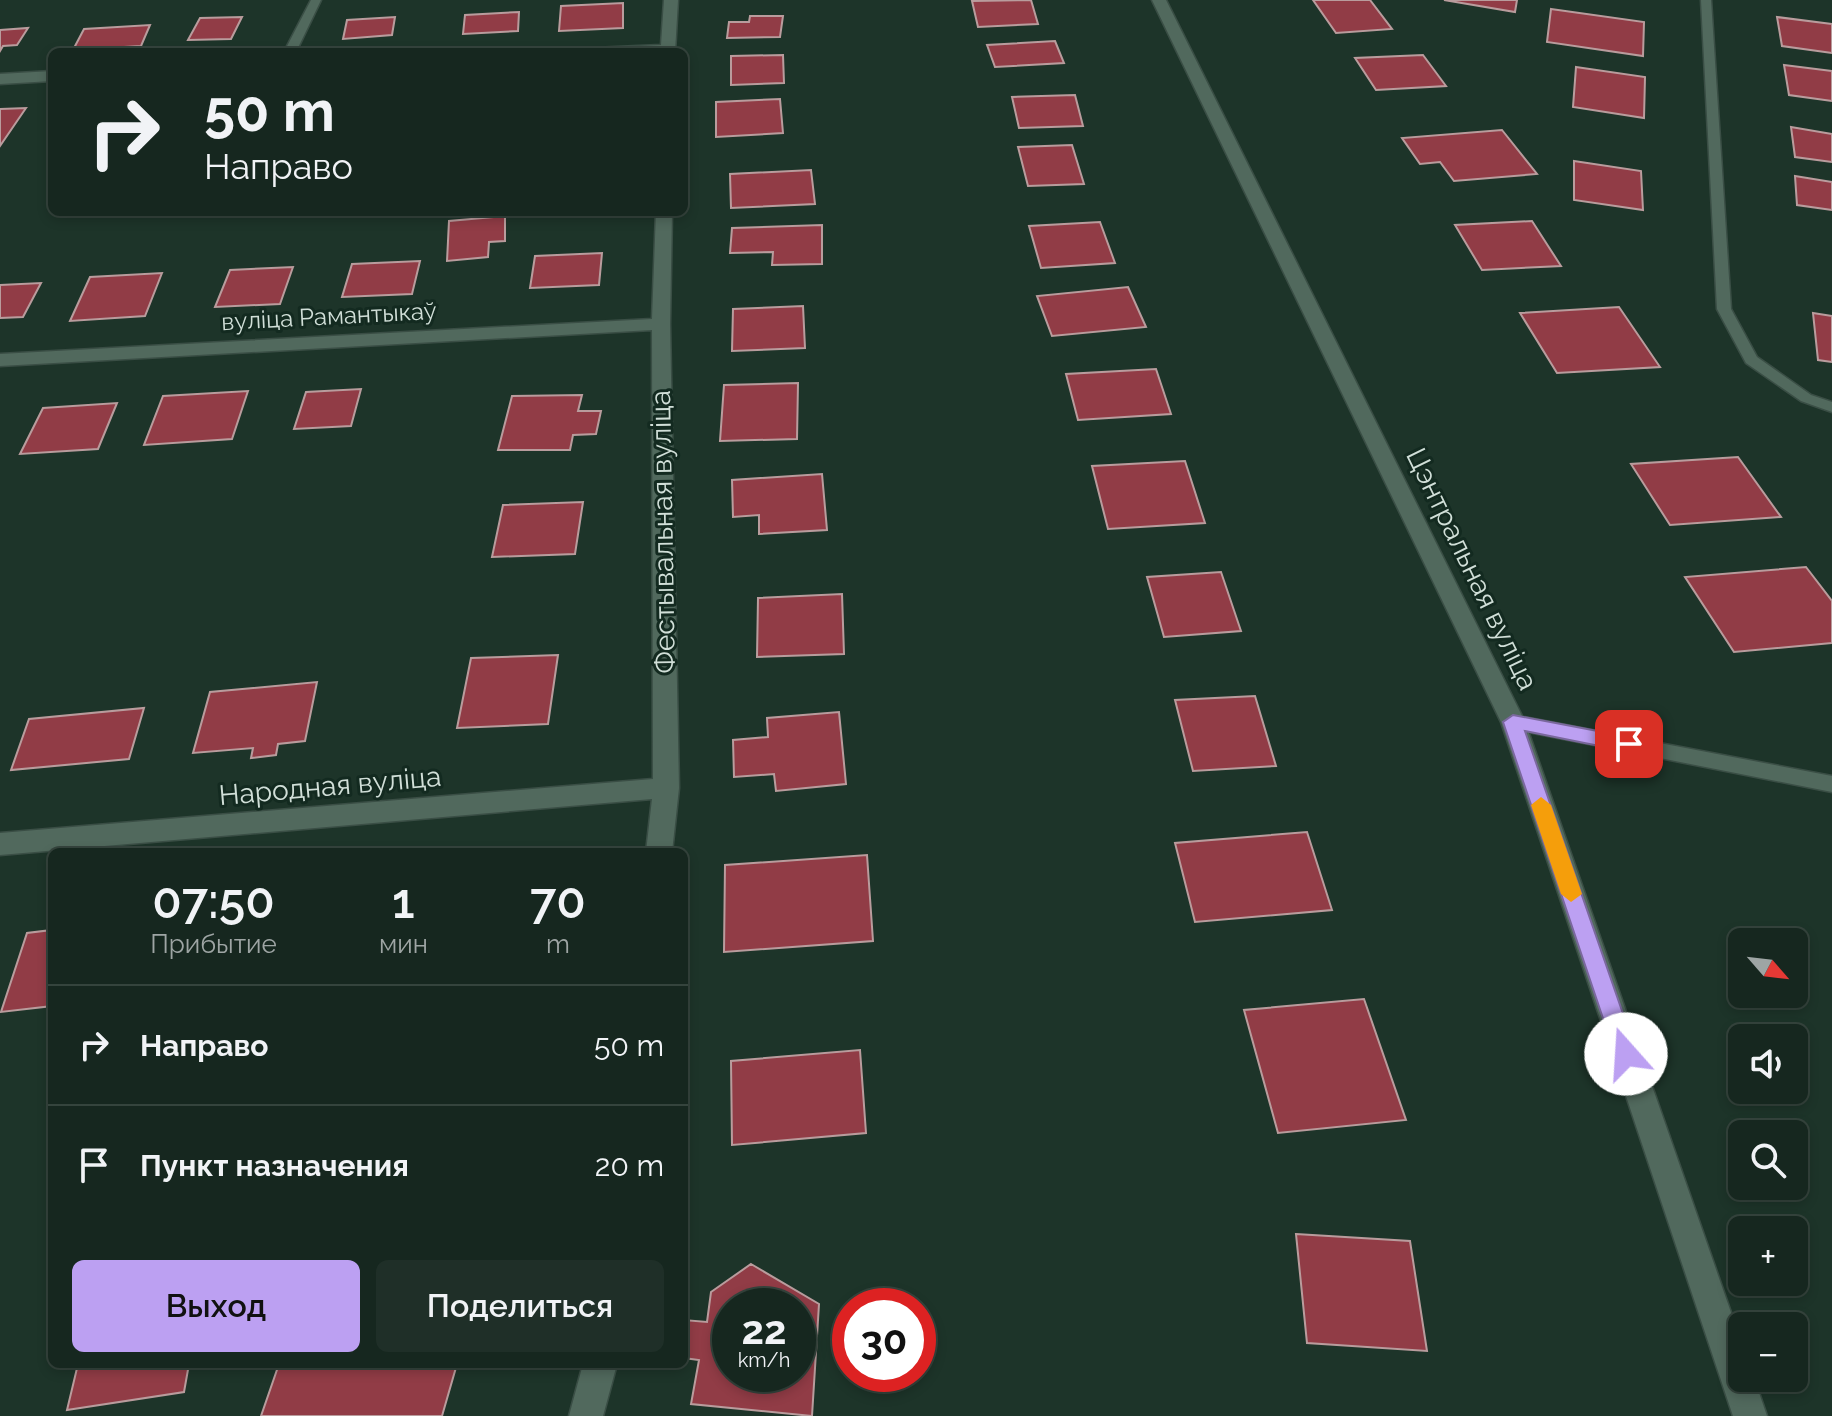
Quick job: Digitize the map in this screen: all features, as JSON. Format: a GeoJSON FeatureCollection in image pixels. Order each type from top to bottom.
{"type":"FeatureCollection","features":[{"type":"Feature","properties":{"kind":"street"},"geometry":{"type":"LineString","coordinates":[[668,48],[671,0]]}},
{"type":"Feature","properties":{"kind":"street","name":"Цэнтральная вуліца"},"geometry":{"type":"LineString","coordinates":[[1159,0],[1513,722],[1750,1416]]}},
{"type":"Feature","properties":{"kind":"street"},"geometry":{"type":"LineString","coordinates":[[0,79],[48,76]]}},
{"type":"Feature","properties":{"kind":"street","name":"Фестывальная вуліца"},"geometry":{"type":"LineString","coordinates":[[659,848],[666,788],[661,324],[664,216]]}},
{"type":"Feature","properties":{"kind":"street","name":"вуліца Рамантыкаў"},"geometry":{"type":"LineString","coordinates":[[0,360],[661,324]]}},
{"type":"Feature","properties":{"kind":"street","name":"Народная вуліца"},"geometry":{"type":"LineString","coordinates":[[0,844],[666,788]]}},
{"type":"Feature","properties":{"kind":"street"},"geometry":{"type":"LineString","coordinates":[[586,1416],[599,1368]]}},
{"type":"Feature","properties":{"kind":"lane"},"geometry":{"type":"LineString","coordinates":[[292,48],[316,0]]}},
{"type":"Feature","properties":{"kind":"lane"},"geometry":{"type":"LineString","coordinates":[[1706,0],[1724,309],[1751,360],[1806,398],[1832,407]]}},
{"type":"Feature","properties":{"kind":"lane"},"geometry":{"type":"LineString","coordinates":[[1513,722],[1832,784]]}},
{"type":"Feature","properties":{"kind":"building"},"geometry":{"type":"Polygon","coordinates":[[[1031,0],[1038,24],[978,27],[972,1],[1031,0]]]}},
{"type":"Feature","properties":{"kind":"building"},"geometry":{"type":"Polygon","coordinates":[[[1313,0],[1370,0],[1392,29],[1336,33],[1313,0]]]}},
{"type":"Feature","properties":{"kind":"building"},"geometry":{"type":"Polygon","coordinates":[[[1444,0],[1517,0],[1515,12],[1444,0]]]}},
{"type":"Feature","properties":{"kind":"building"},"geometry":{"type":"Polygon","coordinates":[[[623,3],[623,28],[559,31],[561,6],[623,3]]]}},
{"type":"Feature","properties":{"kind":"building"},"geometry":{"type":"Polygon","coordinates":[[[1551,9],[1644,22],[1643,56],[1547,42],[1551,9]]]}},
{"type":"Feature","properties":{"kind":"building"},"geometry":{"type":"Polygon","coordinates":[[[519,12],[518,31],[463,34],[465,15],[519,12]]]}},
{"type":"Feature","properties":{"kind":"building"},"geometry":{"type":"Polygon","coordinates":[[[750,16],[783,16],[780,37],[727,38],[729,22],[749,22],[750,16]]]}},
{"type":"Feature","properties":{"kind":"building"},"geometry":{"type":"Polygon","coordinates":[[[242,17],[231,39],[188,40],[200,18],[242,17]]]}},
{"type":"Feature","properties":{"kind":"building"},"geometry":{"type":"Polygon","coordinates":[[[395,17],[392,35],[343,39],[347,20],[395,17]]]}},
{"type":"Feature","properties":{"kind":"building"},"geometry":{"type":"Polygon","coordinates":[[[1777,17],[1832,24],[1832,53],[1782,46],[1777,17]]]}},
{"type":"Feature","properties":{"kind":"building"},"geometry":{"type":"Polygon","coordinates":[[[150,25],[141,46],[74,48],[84,29],[150,25]]]}},
{"type":"Feature","properties":{"kind":"building"},"geometry":{"type":"Polygon","coordinates":[[[28,28],[17,45],[3,46],[0,51],[0,30],[28,28]]]}},
{"type":"Feature","properties":{"kind":"building"},"geometry":{"type":"Polygon","coordinates":[[[1055,41],[1064,63],[995,67],[987,45],[1055,41]]]}},
{"type":"Feature","properties":{"kind":"building"},"geometry":{"type":"Polygon","coordinates":[[[783,55],[784,83],[731,85],[731,56],[783,55]]]}},
{"type":"Feature","properties":{"kind":"building"},"geometry":{"type":"Polygon","coordinates":[[[1423,55],[1446,86],[1376,90],[1355,58],[1423,55]]]}},
{"type":"Feature","properties":{"kind":"building"},"geometry":{"type":"Polygon","coordinates":[[[1784,65],[1832,71],[1832,101],[1789,95],[1784,65]]]}},
{"type":"Feature","properties":{"kind":"building"},"geometry":{"type":"Polygon","coordinates":[[[1576,67],[1645,77],[1644,118],[1573,107],[1576,67]]]}},
{"type":"Feature","properties":{"kind":"building"},"geometry":{"type":"Polygon","coordinates":[[[1075,95],[1083,126],[1019,128],[1012,97],[1075,95]]]}},
{"type":"Feature","properties":{"kind":"building"},"geometry":{"type":"Polygon","coordinates":[[[780,99],[783,133],[716,137],[716,102],[780,99]]]}},
{"type":"Feature","properties":{"kind":"building"},"geometry":{"type":"Polygon","coordinates":[[[26,108],[0,146],[0,109],[26,108]]]}},
{"type":"Feature","properties":{"kind":"building"},"geometry":{"type":"Polygon","coordinates":[[[1791,127],[1832,134],[1832,162],[1795,157],[1791,127]]]}},
{"type":"Feature","properties":{"kind":"building"},"geometry":{"type":"Polygon","coordinates":[[[1502,130],[1537,174],[1454,181],[1440,162],[1420,164],[1402,138],[1502,130]]]}},
{"type":"Feature","properties":{"kind":"building"},"geometry":{"type":"Polygon","coordinates":[[[1072,145],[1084,184],[1028,186],[1018,147],[1072,145]]]}},
{"type":"Feature","properties":{"kind":"building"},"geometry":{"type":"Polygon","coordinates":[[[1574,161],[1641,171],[1643,210],[1574,200],[1574,161]]]}},
{"type":"Feature","properties":{"kind":"building"},"geometry":{"type":"Polygon","coordinates":[[[811,170],[815,204],[731,208],[730,174],[811,170]]]}},
{"type":"Feature","properties":{"kind":"building"},"geometry":{"type":"Polygon","coordinates":[[[1795,176],[1832,182],[1832,210],[1797,205],[1795,176]]]}},
{"type":"Feature","properties":{"kind":"building"},"geometry":{"type":"Polygon","coordinates":[[[505,216],[505,241],[489,242],[488,257],[447,261],[449,221],[505,216]]]}},
{"type":"Feature","properties":{"kind":"building"},"geometry":{"type":"Polygon","coordinates":[[[1532,221],[1561,266],[1482,270],[1455,225],[1532,221]]]}},
{"type":"Feature","properties":{"kind":"building"},"geometry":{"type":"Polygon","coordinates":[[[1100,222],[1115,263],[1041,268],[1029,226],[1100,222]]]}},
{"type":"Feature","properties":{"kind":"building"},"geometry":{"type":"Polygon","coordinates":[[[822,225],[822,264],[772,265],[773,252],[730,253],[732,228],[822,225]]]}},
{"type":"Feature","properties":{"kind":"building"},"geometry":{"type":"Polygon","coordinates":[[[602,253],[599,285],[530,288],[535,256],[602,253]]]}},
{"type":"Feature","properties":{"kind":"building"},"geometry":{"type":"Polygon","coordinates":[[[420,261],[412,294],[342,297],[352,264],[420,261]]]}},
{"type":"Feature","properties":{"kind":"building"},"geometry":{"type":"Polygon","coordinates":[[[293,267],[280,304],[215,307],[230,270],[293,267]]]}},
{"type":"Feature","properties":{"kind":"building"},"geometry":{"type":"Polygon","coordinates":[[[162,273],[145,316],[70,321],[90,277],[162,273]]]}},
{"type":"Feature","properties":{"kind":"building"},"geometry":{"type":"Polygon","coordinates":[[[41,283],[23,317],[0,318],[0,285],[41,283]]]}},
{"type":"Feature","properties":{"kind":"building"},"geometry":{"type":"Polygon","coordinates":[[[1128,287],[1146,327],[1052,336],[1037,296],[1128,287]]]}},
{"type":"Feature","properties":{"kind":"building"},"geometry":{"type":"Polygon","coordinates":[[[803,306],[805,348],[732,351],[733,309],[803,306]]]}},
{"type":"Feature","properties":{"kind":"building"},"geometry":{"type":"Polygon","coordinates":[[[1619,307],[1660,367],[1557,373],[1520,313],[1619,307]]]}},
{"type":"Feature","properties":{"kind":"building"},"geometry":{"type":"Polygon","coordinates":[[[1813,313],[1832,316],[1832,362],[1818,360],[1813,313]]]}},
{"type":"Feature","properties":{"kind":"building"},"geometry":{"type":"Polygon","coordinates":[[[1156,369],[1171,414],[1078,420],[1066,374],[1156,369]]]}},
{"type":"Feature","properties":{"kind":"building"},"geometry":{"type":"Polygon","coordinates":[[[798,383],[797,439],[720,441],[724,385],[798,383]]]}},
{"type":"Feature","properties":{"kind":"building"},"geometry":{"type":"Polygon","coordinates":[[[361,389],[351,426],[294,429],[306,392],[361,389]]]}},
{"type":"Feature","properties":{"kind":"building"},"geometry":{"type":"Polygon","coordinates":[[[248,391],[232,439],[144,445],[163,396],[248,391]]]}},
{"type":"Feature","properties":{"kind":"building"},"geometry":{"type":"Polygon","coordinates":[[[582,395],[578,411],[601,411],[596,434],[573,435],[570,450],[498,450],[512,396],[582,395]]]}},
{"type":"Feature","properties":{"kind":"building"},"geometry":{"type":"Polygon","coordinates":[[[117,403],[98,449],[20,454],[43,408],[117,403]]]}},
{"type":"Feature","properties":{"kind":"building"},"geometry":{"type":"Polygon","coordinates":[[[1738,457],[1781,517],[1670,525],[1631,464],[1738,457]]]}},
{"type":"Feature","properties":{"kind":"building"},"geometry":{"type":"Polygon","coordinates":[[[1185,461],[1205,523],[1108,529],[1092,466],[1185,461]]]}},
{"type":"Feature","properties":{"kind":"building"},"geometry":{"type":"Polygon","coordinates":[[[822,474],[827,530],[759,534],[759,515],[733,517],[732,480],[822,474]]]}},
{"type":"Feature","properties":{"kind":"building"},"geometry":{"type":"Polygon","coordinates":[[[583,502],[575,554],[492,557],[503,505],[583,502]]]}},
{"type":"Feature","properties":{"kind":"building"},"geometry":{"type":"Polygon","coordinates":[[[1806,567],[1832,601],[1832,643],[1734,652],[1685,577],[1806,567]]]}},
{"type":"Feature","properties":{"kind":"building"},"geometry":{"type":"Polygon","coordinates":[[[1221,572],[1241,631],[1164,637],[1147,577],[1221,572]]]}},
{"type":"Feature","properties":{"kind":"building"},"geometry":{"type":"Polygon","coordinates":[[[842,594],[844,654],[757,657],[758,598],[842,594]]]}},
{"type":"Feature","properties":{"kind":"building"},"geometry":{"type":"Polygon","coordinates":[[[558,655],[548,724],[457,728],[471,658],[558,655]]]}},
{"type":"Feature","properties":{"kind":"building"},"geometry":{"type":"Polygon","coordinates":[[[317,682],[305,741],[278,744],[276,755],[251,758],[253,748],[193,753],[210,692],[317,682]]]}},
{"type":"Feature","properties":{"kind":"building"},"geometry":{"type":"Polygon","coordinates":[[[1255,696],[1276,766],[1193,771],[1175,700],[1255,696]]]}},
{"type":"Feature","properties":{"kind":"building"},"geometry":{"type":"Polygon","coordinates":[[[144,708],[129,759],[11,770],[29,719],[144,708]]]}},
{"type":"Feature","properties":{"kind":"building"},"geometry":{"type":"Polygon","coordinates":[[[839,712],[846,784],[776,791],[774,774],[734,777],[733,740],[768,737],[767,718],[839,712]]]}},
{"type":"Feature","properties":{"kind":"building"},"geometry":{"type":"Polygon","coordinates":[[[1307,832],[1332,910],[1195,922],[1175,843],[1307,832]]]}},
{"type":"Feature","properties":{"kind":"building"},"geometry":{"type":"Polygon","coordinates":[[[867,855],[873,941],[724,952],[725,865],[867,855]]]}},
{"type":"Feature","properties":{"kind":"building"},"geometry":{"type":"Polygon","coordinates":[[[48,930],[48,1006],[1,1012],[27,933],[48,930]]]}},
{"type":"Feature","properties":{"kind":"building"},"geometry":{"type":"Polygon","coordinates":[[[1364,999],[1406,1120],[1278,1133],[1244,1010],[1364,999]]]}},
{"type":"Feature","properties":{"kind":"building"},"geometry":{"type":"Polygon","coordinates":[[[860,1050],[866,1133],[732,1145],[731,1061],[860,1050]]]}},
{"type":"Feature","properties":{"kind":"building"},"geometry":{"type":"Polygon","coordinates":[[[1296,1234],[1410,1241],[1427,1351],[1307,1343],[1296,1234]]]}},
{"type":"Feature","properties":{"kind":"building"},"geometry":{"type":"Polygon","coordinates":[[[751,1264],[792,1288],[717,1288],[751,1264]]]}},
{"type":"Feature","properties":{"kind":"building"},"geometry":{"type":"Polygon","coordinates":[[[712,1291],[712,1392],[814,1392],[812,1416],[691,1404],[699,1360],[688,1359],[688,1320],[707,1322],[712,1291]]]}},
{"type":"Feature","properties":{"kind":"building"},"geometry":{"type":"Polygon","coordinates":[[[816,1302],[819,1304],[816,1352],[816,1302]]]}},
{"type":"Feature","properties":{"kind":"building"},"geometry":{"type":"Polygon","coordinates":[[[77,1368],[188,1368],[184,1392],[67,1410],[77,1368]]]}},
{"type":"Feature","properties":{"kind":"building"},"geometry":{"type":"Polygon","coordinates":[[[278,1368],[456,1368],[442,1416],[261,1416],[278,1368]]]}},
{"type":"Feature","properties":{"kind":"slow traffic"},"geometry":{"type":"LineString","coordinates":[[1541,805],[1571,894]]}},
{"type":"Feature","properties":{"kind":"route"},"geometry":{"type":"LineString","coordinates":[[1626,1054],[1513,722],[1629,744]]}}]}
